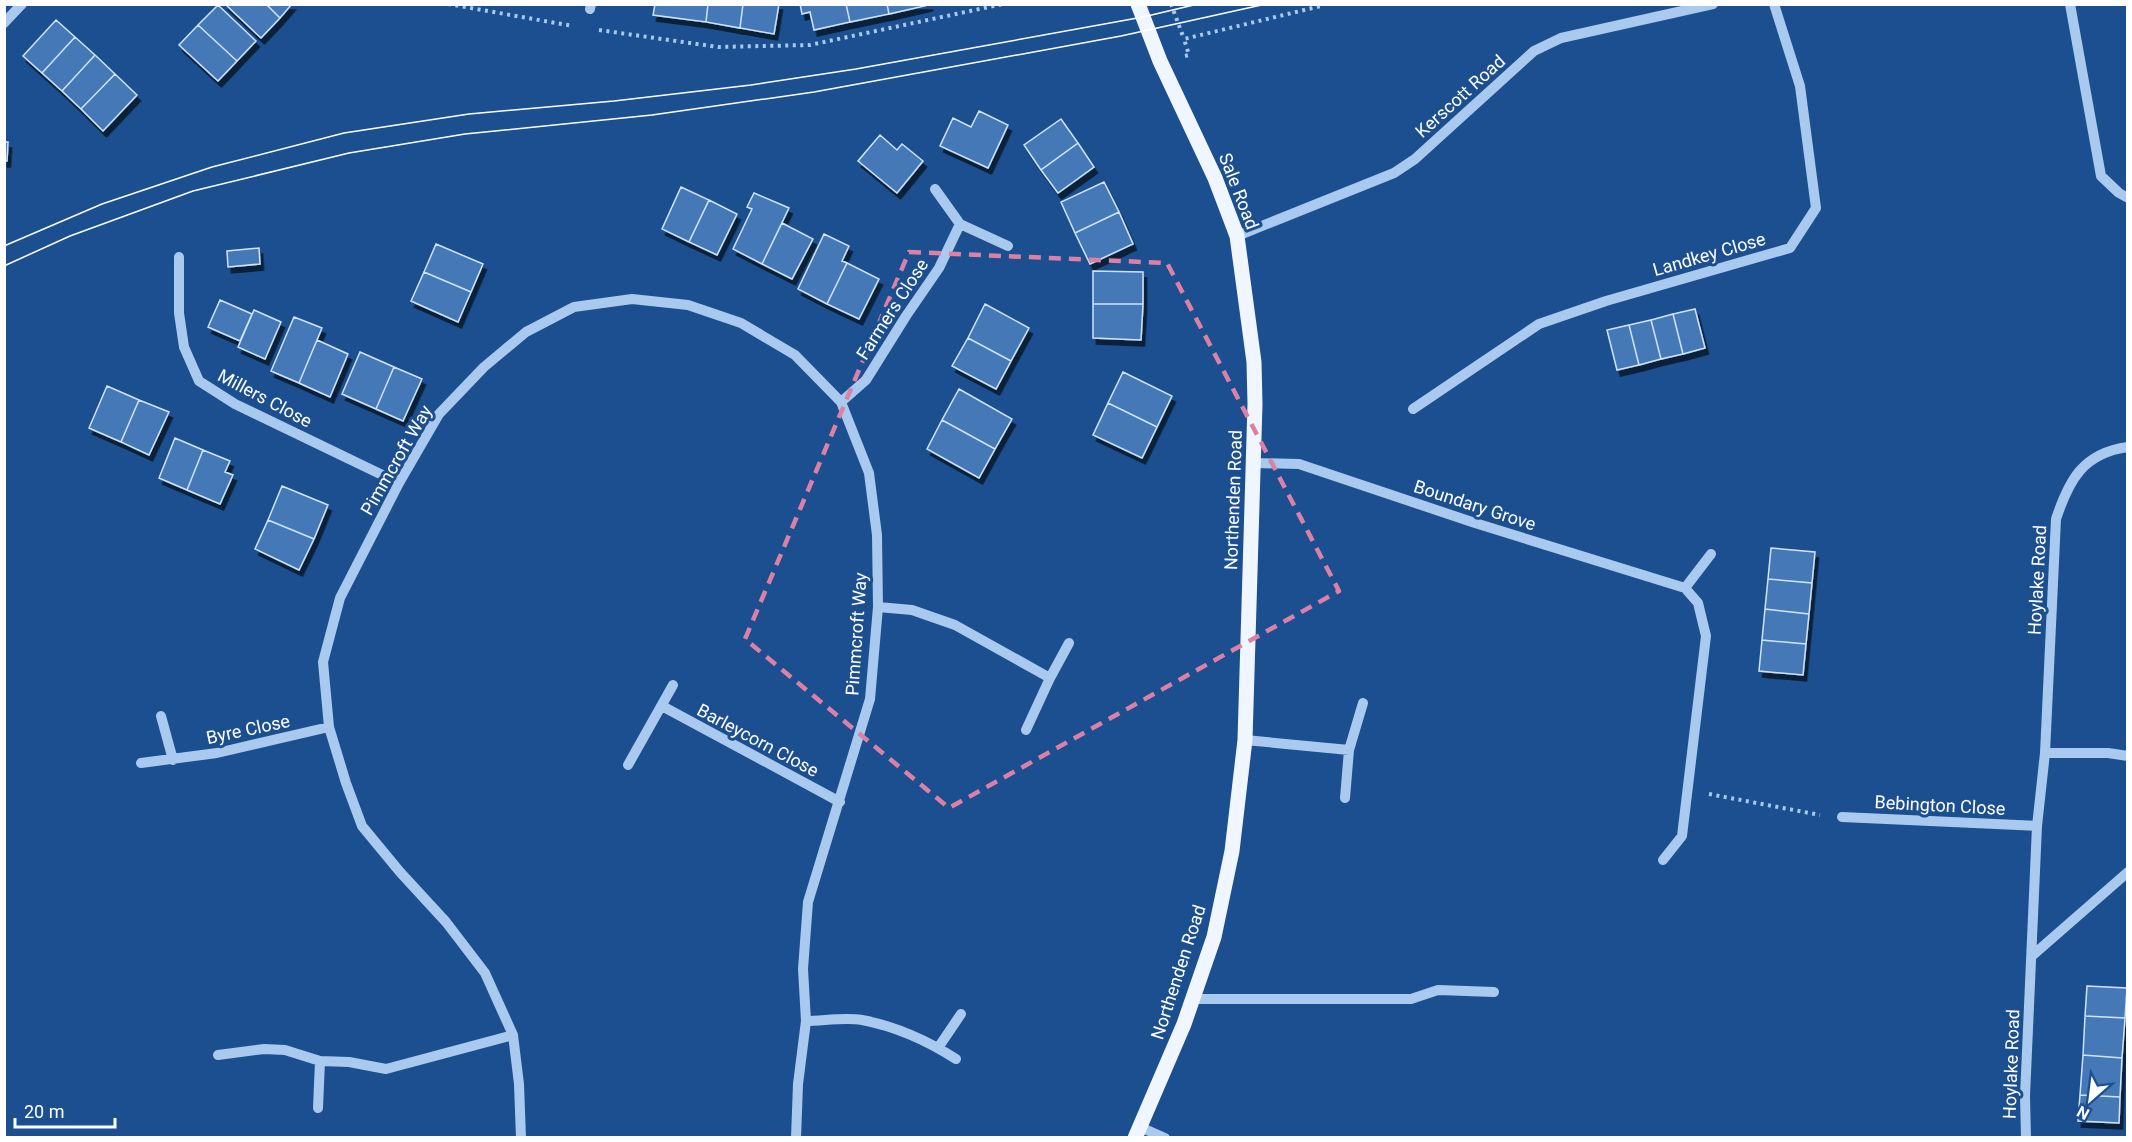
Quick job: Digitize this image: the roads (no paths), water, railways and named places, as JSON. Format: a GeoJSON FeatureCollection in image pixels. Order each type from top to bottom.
{"type":"FeatureCollection","features":[{"type":"Feature","properties":{"kind":"main road","name":"Sale Road"},"geometry":{"type":"LineString","coordinates":[[1138,4],[1160,61],[1215,178],[1237,236],[1254,362],[1255,404]]}},
{"type":"Feature","properties":{"kind":"main road","name":"Northenden Road"},"geometry":{"type":"LineString","coordinates":[[1137,1132],[1184,1024],[1214,937],[1232,851],[1245,740],[1255,404]]}},
{"type":"Feature","properties":{"kind":"street"},"geometry":{"type":"LineString","coordinates":[[4,23],[22,4]]}},
{"type":"Feature","properties":{"kind":"street","name":"Kerscott Road"},"geometry":{"type":"LineString","coordinates":[[1237,236],[1394,173],[1415,159],[1534,51],[1561,38],[1713,4]]}},
{"type":"Feature","properties":{"kind":"street","name":"Landkey Close"},"geometry":{"type":"LineString","coordinates":[[1413,409],[1539,324],[1606,301],[1790,248],[1816,208],[1800,86],[1774,4]]}},
{"type":"Feature","properties":{"kind":"street"},"geometry":{"type":"LineString","coordinates":[[2070,4],[2101,176],[2127,198]]}},
{"type":"Feature","properties":{"kind":"street"},"geometry":{"type":"LineString","coordinates":[[935,189],[960,225],[1008,246]]}},
{"type":"Feature","properties":{"kind":"street","name":"Farmers Close"},"geometry":{"type":"LineString","coordinates":[[841,402],[866,380],[939,268],[960,225]]}},
{"type":"Feature","properties":{"kind":"street","name":"Millers Close"},"geometry":{"type":"LineString","coordinates":[[179,257],[179,313],[184,347],[199,381],[235,404],[399,483]]}},
{"type":"Feature","properties":{"kind":"street","name":"Pimmcroft Way"},"geometry":{"type":"LineString","coordinates":[[521,1137],[519,1084],[513,1035],[485,973],[446,922],[400,872],[363,826],[346,783],[329,727],[323,662],[340,598],[399,483],[439,414],[484,367],[526,332],[574,308],[632,299],[688,305],[741,323],[795,355],[841,402],[868,473],[876,535],[878,607],[870,699],[808,902],[803,969],[806,1022],[798,1084],[796,1137]]}},
{"type":"Feature","properties":{"kind":"street","name":"Hoylake Road"},"geometry":{"type":"LineString","coordinates":[[2026,1137],[2025,1096],[2037,826],[2045,753],[2056,519],[2066,491],[2080,469],[2103,452],[2127,447]]}},
{"type":"Feature","properties":{"kind":"street","name":"Boundary Grove"},"geometry":{"type":"LineString","coordinates":[[1254,463],[1299,464],[1475,523],[1685,588]]}},
{"type":"Feature","properties":{"kind":"street"},"geometry":{"type":"LineString","coordinates":[[1663,860],[1682,836],[1706,636],[1698,603],[1685,588],[1711,554]]}},
{"type":"Feature","properties":{"kind":"street"},"geometry":{"type":"LineString","coordinates":[[878,607],[912,610],[955,625],[1050,678]]}},
{"type":"Feature","properties":{"kind":"street"},"geometry":{"type":"LineString","coordinates":[[1026,730],[1069,643]]}},
{"type":"Feature","properties":{"kind":"street"},"geometry":{"type":"LineString","coordinates":[[628,765],[673,685]]}},
{"type":"Feature","properties":{"kind":"street"},"geometry":{"type":"LineString","coordinates":[[1345,798],[1348,750],[1363,703]]}},
{"type":"Feature","properties":{"kind":"street","name":"Barleycorn Close"},"geometry":{"type":"LineString","coordinates":[[662,706],[840,802]]}},
{"type":"Feature","properties":{"kind":"street"},"geometry":{"type":"LineString","coordinates":[[160,716],[173,760]]}},
{"type":"Feature","properties":{"kind":"street","name":"Byre Close"},"geometry":{"type":"LineString","coordinates":[[141,763],[217,753],[329,727]]}},
{"type":"Feature","properties":{"kind":"street"},"geometry":{"type":"LineString","coordinates":[[1245,740],[1348,750]]}},
{"type":"Feature","properties":{"kind":"street"},"geometry":{"type":"LineString","coordinates":[[2045,753],[2108,753],[2127,756]]}},
{"type":"Feature","properties":{"kind":"street","name":"Bebington Close"},"geometry":{"type":"LineString","coordinates":[[1842,817],[2037,826]]}},
{"type":"Feature","properties":{"kind":"street"},"geometry":{"type":"LineString","coordinates":[[2032,955],[2127,872]]}},
{"type":"Feature","properties":{"kind":"street"},"geometry":{"type":"LineString","coordinates":[[1193,999],[1411,999],[1438,990],[1494,992]]}},
{"type":"Feature","properties":{"kind":"street"},"geometry":{"type":"LineString","coordinates":[[938,1047],[961,1014]]}},
{"type":"Feature","properties":{"kind":"street"},"geometry":{"type":"LineString","coordinates":[[806,1022],[860,1020],[884,1026],[938,1047],[956,1059]]}},
{"type":"Feature","properties":{"kind":"street"},"geometry":{"type":"LineString","coordinates":[[218,1055],[264,1049],[285,1050],[320,1061],[349,1062],[386,1069],[513,1035]]}},
{"type":"Feature","properties":{"kind":"street"},"geometry":{"type":"LineString","coordinates":[[318,1108],[320,1061]]}},
{"type":"Feature","properties":{"kind":"street"},"geometry":{"type":"LineString","coordinates":[[1137,1132],[1165,1137]]}},
{"type":"Feature","properties":{"kind":"tram line"},"geometry":{"type":"LineString","coordinates":[[4,246],[102,204],[212,167],[344,133],[469,114],[614,101],[751,85],[856,69],[1143,17],[1198,4]]}},
{"type":"Feature","properties":{"kind":"tram line"},"geometry":{"type":"LineString","coordinates":[[4,266],[70,236],[193,191],[349,153],[465,134],[652,115],[814,92],[1121,36],[1266,4]]}}]}
